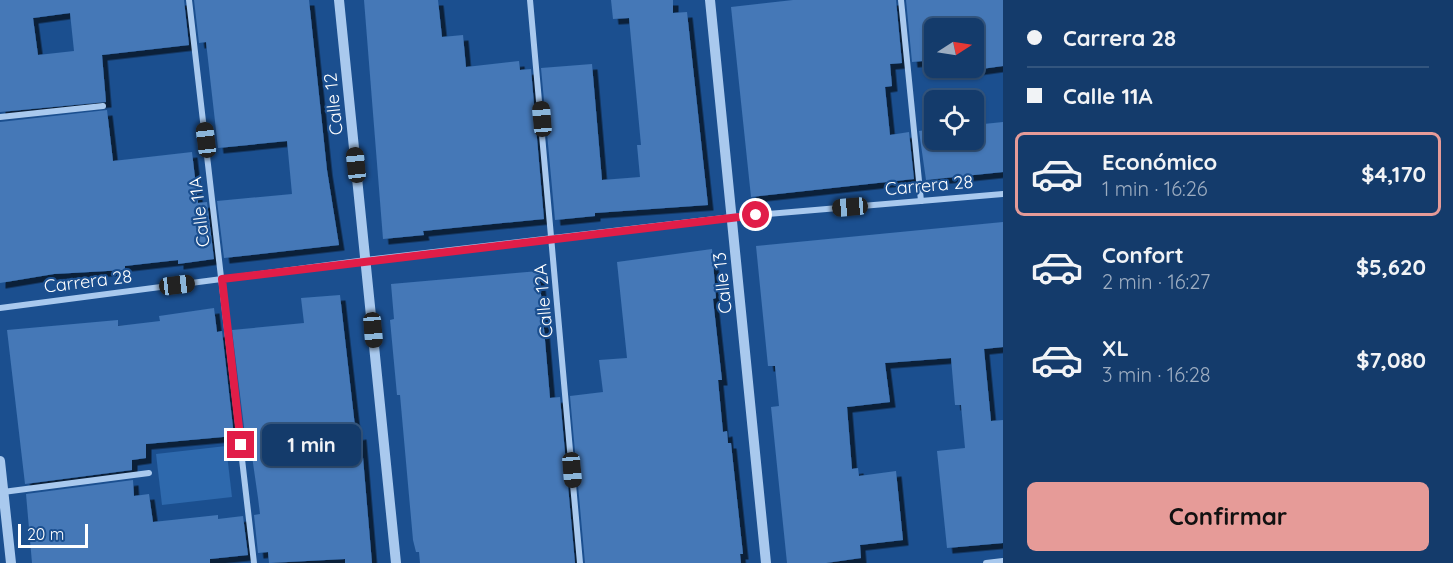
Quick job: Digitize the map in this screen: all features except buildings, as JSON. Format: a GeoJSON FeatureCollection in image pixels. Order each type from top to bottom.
{"type":"FeatureCollection","features":[{"type":"Feature","properties":{"kind":"street","name":"Calle 11A"},"geometry":{"type":"LineString","coordinates":[[189,0],[254,563]]}},
{"type":"Feature","properties":{"kind":"street","name":"Calle 12"},"geometry":{"type":"LineString","coordinates":[[339,0],[396,563]]}},
{"type":"Feature","properties":{"kind":"street","name":"Calle 12A"},"geometry":{"type":"LineString","coordinates":[[530,0],[553,238],[580,563]]}},
{"type":"Feature","properties":{"kind":"street","name":"Calle 13"},"geometry":{"type":"LineString","coordinates":[[710,0],[766,563]]}},
{"type":"Feature","properties":{"kind":"street"},"geometry":{"type":"LineString","coordinates":[[901,0],[921,201]]}},
{"type":"Feature","properties":{"kind":"street"},"geometry":{"type":"LineString","coordinates":[[0,117],[103,106]]}},
{"type":"Feature","properties":{"kind":"street","name":"Carrera 28"},"geometry":{"type":"LineString","coordinates":[[0,308],[366,260],[732,217],[1003,194]]}},
{"type":"Feature","properties":{"kind":"street"},"geometry":{"type":"LineString","coordinates":[[0,461],[11,563]]}},
{"type":"Feature","properties":{"kind":"street"},"geometry":{"type":"LineString","coordinates":[[3,492],[149,473]]}},
{"type":"Feature","properties":{"kind":"street"},"geometry":{"type":"LineString","coordinates":[[986,563],[1003,561]]}},
{"type":"Feature","properties":{"kind":"shaded area"},"geometry":{"type":"Polygon","coordinates":[[[226,446],[232,497],[162,505],[156,454],[226,446]]]}},
{"type":"Feature","properties":{"kind":"route"},"geometry":{"type":"LineString","coordinates":[[241,445],[222,279],[756,215]]}}]}
